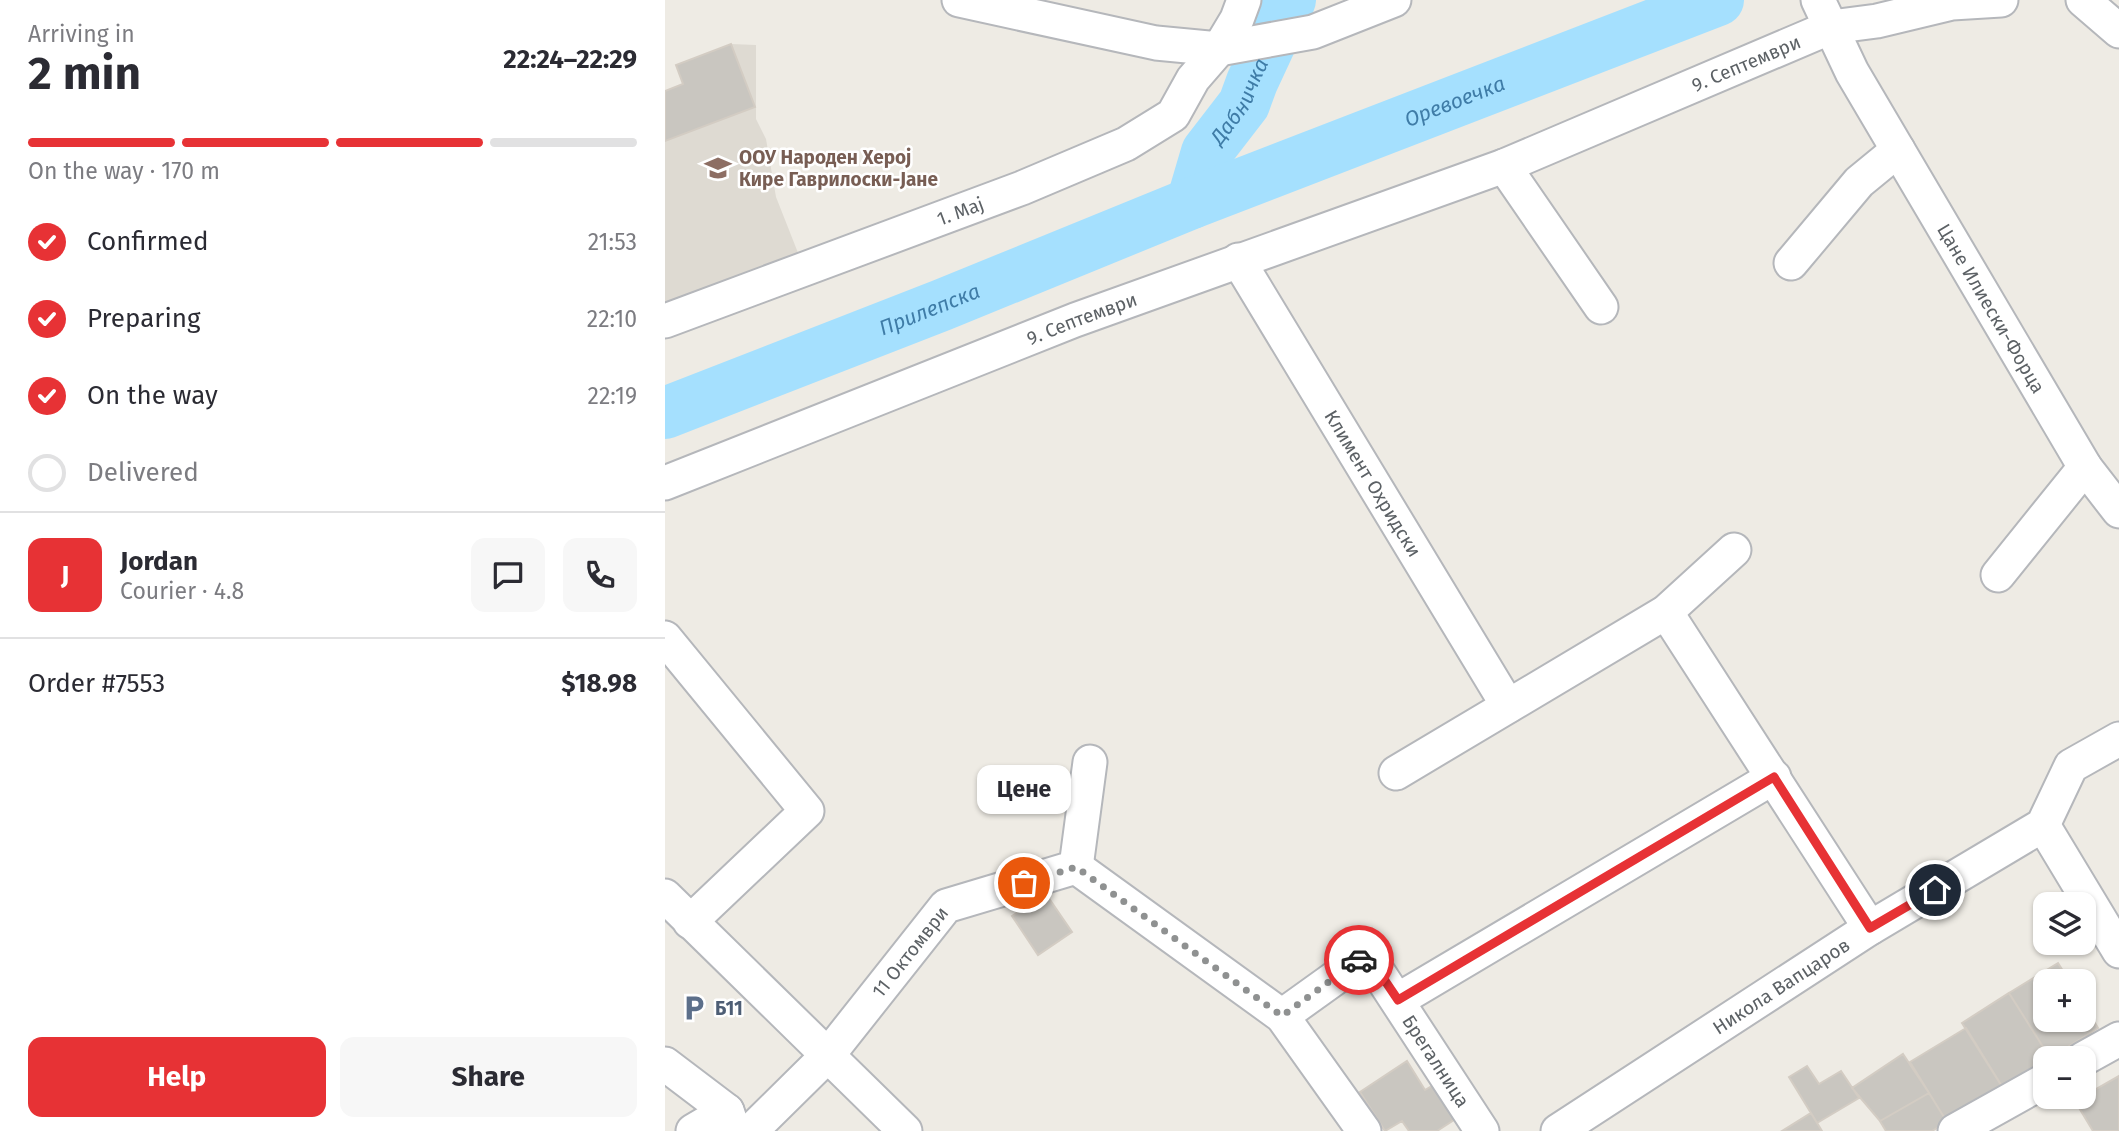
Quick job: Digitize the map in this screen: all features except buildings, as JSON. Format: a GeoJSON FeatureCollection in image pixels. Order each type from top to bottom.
{"type":"FeatureCollection","features":[{"type":"Feature","properties":{"kind":"street","name":"1. Мај"},"geometry":{"type":"LineString","coordinates":[[665,321],[1022,188],[1126,144],[1173,115],[1193,79],[1219,49],[1237,19],[1244,0]]}},
{"type":"Feature","properties":{"kind":"street"},"geometry":{"type":"LineString","coordinates":[[1313,32],[1326,0]]}},
{"type":"Feature","properties":{"kind":"street"},"geometry":{"type":"LineString","coordinates":[[964,1],[1156,43],[1219,49],[1313,32],[1394,0]]}},
{"type":"Feature","properties":{"kind":"street","name":"9. Септември"},"geometry":{"type":"LineString","coordinates":[[665,483],[1075,320],[1504,166],[1824,14],[1877,21],[1952,3],[2001,0]]}},
{"type":"Feature","properties":{"kind":"street"},"geometry":{"type":"LineString","coordinates":[[2083,0],[2119,31]]}},
{"type":"Feature","properties":{"kind":"street","name":"Цане Илиески-Форца"},"geometry":{"type":"LineString","coordinates":[[1824,14],[1852,72],[2085,467],[2119,511]]}},
{"type":"Feature","properties":{"kind":"street"},"geometry":{"type":"LineString","coordinates":[[1791,263],[1859,182],[1898,150]]}},
{"type":"Feature","properties":{"kind":"street"},"geometry":{"type":"LineString","coordinates":[[1504,166],[1601,307]]}},
{"type":"Feature","properties":{"kind":"street","name":"Климент Охридски"},"geometry":{"type":"LineString","coordinates":[[1238,260],[1508,706]]}},
{"type":"Feature","properties":{"kind":"street"},"geometry":{"type":"LineString","coordinates":[[1998,575],[2085,467]]}},
{"type":"Feature","properties":{"kind":"street"},"geometry":{"type":"LineString","coordinates":[[1396,774],[1666,612],[1734,550]]}},
{"type":"Feature","properties":{"kind":"street"},"geometry":{"type":"LineString","coordinates":[[1666,612],[1870,928]]}},
{"type":"Feature","properties":{"kind":"street"},"geometry":{"type":"LineString","coordinates":[[665,638],[807,811],[690,922]]}},
{"type":"Feature","properties":{"kind":"street"},"geometry":{"type":"LineString","coordinates":[[2119,739],[2071,766],[2043,825],[2119,951]]}},
{"type":"Feature","properties":{"kind":"street"},"geometry":{"type":"LineString","coordinates":[[1090,762],[1076,867],[1282,1016],[1364,1131]]}},
{"type":"Feature","properties":{"kind":"street"},"geometry":{"type":"LineString","coordinates":[[1398,1000],[1774,777]]}},
{"type":"Feature","properties":{"kind":"street","name":"Никола Вапцаров"},"geometry":{"type":"LineString","coordinates":[[1558,1131],[1870,928],[2043,825]]}},
{"type":"Feature","properties":{"kind":"street","name":"11 Октомври"},"geometry":{"type":"LineString","coordinates":[[693,1131],[738,1124],[828,1055],[946,906],[1076,867]]}},
{"type":"Feature","properties":{"kind":"street"},"geometry":{"type":"LineString","coordinates":[[665,897],[905,1131]]}},
{"type":"Feature","properties":{"kind":"street","name":"Брегалница"},"geometry":{"type":"LineString","coordinates":[[1282,1016],[1367,954],[1482,1131]]}},
{"type":"Feature","properties":{"kind":"street"},"geometry":{"type":"LineString","coordinates":[[2096,1052],[2119,1039]]}},
{"type":"Feature","properties":{"kind":"street"},"geometry":{"type":"LineString","coordinates":[[665,1064],[738,1124]]}},
{"type":"Feature","properties":{"kind":"street"},"geometry":{"type":"LineString","coordinates":[[1955,1131],[2033,1087]]}},
{"type":"Feature","properties":{"kind":"shaded area","name":"ООУ Народен Херој Кире Гаврилоски-Јане"},"geometry":{"type":"Polygon","coordinates":[[[731,44],[756,45],[756,119],[766,139],[776,197],[804,268],[665,321],[665,91],[683,84],[676,65],[731,44]]]}},
{"type":"Feature","properties":{"kind":"waterway","name":"Дабничка"},"geometry":{"type":"LineString","coordinates":[[1192,203],[1207,152],[1244,104],[1290,0]]}},
{"type":"Feature","properties":{"kind":"waterway","name":"Прилепска"},"geometry":{"type":"LineString","coordinates":[[665,413],[942,305],[1192,203],[1718,0]]}},
{"type":"Feature","properties":{"kind":"way so far"},"geometry":{"type":"LineString","coordinates":[[1024,883],[1076,867],[1282,1016],[1359,960]]}},
{"type":"Feature","properties":{"kind":"place","name":"ООУ Народен Херој Кире Гаврилоски-Јане"},"geometry":{"type":"Point","coordinates":[718,168]}},
{"type":"Feature","properties":{"kind":"place","name":"Цене"},"geometry":{"type":"Point","coordinates":[1024,883]}},
{"type":"Feature","properties":{"kind":"place","name":"Б11"},"geometry":{"type":"Point","coordinates":[694,1008]}},
{"type":"Feature","properties":{"kind":"route"},"geometry":{"type":"LineString","coordinates":[[1359,960],[1367,954],[1398,1000],[1774,777],[1870,928],[1935,890]]}},
{"type":"Feature","properties":{"kind":"water label","name":"Оревоечка"},"geometry":{"type":"Point","coordinates":[1455,102]}}]}
